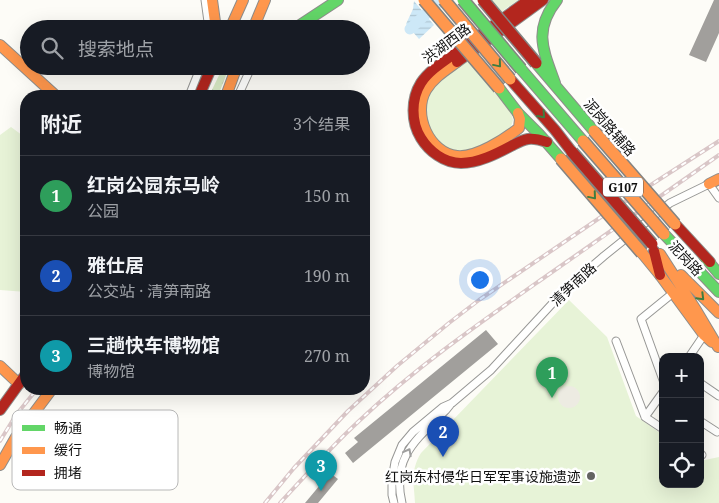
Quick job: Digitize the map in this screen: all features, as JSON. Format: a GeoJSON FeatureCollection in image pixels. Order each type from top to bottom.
{"type":"FeatureCollection","features":[{"type":"Feature","properties":{"kind":"main road"},"geometry":{"type":"LineString","coordinates":[[212,0],[214,20]]}},
{"type":"Feature","properties":{"kind":"main road"},"geometry":{"type":"LineString","coordinates":[[234,20],[243,0]]}},
{"type":"Feature","properties":{"kind":"main road"},"geometry":{"type":"LineString","coordinates":[[257,20],[265,0]]}},
{"type":"Feature","properties":{"kind":"main road"},"geometry":{"type":"LineString","coordinates":[[308,20],[338,0]]}},
{"type":"Feature","properties":{"kind":"main road"},"geometry":{"type":"LineString","coordinates":[[424,0],[509,100],[551,137],[572,152]]}},
{"type":"Feature","properties":{"kind":"main road","name":"G107"},"geometry":{"type":"LineString","coordinates":[[444,0],[652,244]]}},
{"type":"Feature","properties":{"kind":"main road","name":"泥岗路"},"geometry":{"type":"LineString","coordinates":[[463,0],[664,234],[719,292]]}},
{"type":"Feature","properties":{"kind":"main road","name":"泥岗路辅路"},"geometry":{"type":"LineString","coordinates":[[482,0],[675,224],[719,270]]}},
{"type":"Feature","properties":{"kind":"main road","name":"洪湖西路"},"geometry":{"type":"LineString","coordinates":[[530,0],[452,56],[425,78],[416,93],[412,112],[417,131],[423,142],[431,151],[444,159],[454,162],[475,161],[526,140],[546,142]]}},
{"type":"Feature","properties":{"kind":"main road","name":"洪湖西路"},"geometry":{"type":"LineString","coordinates":[[518,113],[520,119],[519,128],[510,136],[471,154],[456,156],[446,153],[430,139],[424,129],[421,106],[423,95],[428,87],[442,73],[543,0]]}},
{"type":"Feature","properties":{"kind":"main road"},"geometry":{"type":"LineString","coordinates":[[557,0],[548,11],[542,28],[543,44],[556,84],[564,96]]}},
{"type":"Feature","properties":{"kind":"main road"},"geometry":{"type":"LineString","coordinates":[[0,45],[20,64]]}},
{"type":"Feature","properties":{"kind":"main road"},"geometry":{"type":"LineString","coordinates":[[0,55],[20,73]]}},
{"type":"Feature","properties":{"kind":"main road"},"geometry":{"type":"LineString","coordinates":[[22,75],[39,90]]}},
{"type":"Feature","properties":{"kind":"main road"},"geometry":{"type":"LineString","coordinates":[[32,75],[49,90]]}},
{"type":"Feature","properties":{"kind":"main road"},"geometry":{"type":"LineString","coordinates":[[201,90],[206,75]]}},
{"type":"Feature","properties":{"kind":"main road"},"geometry":{"type":"LineString","coordinates":[[228,90],[234,75]]}},
{"type":"Feature","properties":{"kind":"main road"},"geometry":{"type":"LineString","coordinates":[[509,100],[518,113],[546,142],[642,253],[704,335],[718,347]]}},
{"type":"Feature","properties":{"kind":"main road"},"geometry":{"type":"LineString","coordinates":[[652,244],[660,275]]}},
{"type":"Feature","properties":{"kind":"main road","name":"泥岗路"},"geometry":{"type":"LineString","coordinates":[[652,244],[703,299],[719,313]]}},
{"type":"Feature","properties":{"kind":"main road"},"geometry":{"type":"LineString","coordinates":[[660,254],[718,347]]}},
{"type":"Feature","properties":{"kind":"main road"},"geometry":{"type":"LineString","coordinates":[[704,256],[719,274]]}},
{"type":"Feature","properties":{"kind":"main road"},"geometry":{"type":"LineString","coordinates":[[0,366],[19,384],[0,410]]}},
{"type":"Feature","properties":{"kind":"main road"},"geometry":{"type":"LineString","coordinates":[[36,410],[48,395]]}},
{"type":"Feature","properties":{"kind":"main road"},"geometry":{"type":"LineString","coordinates":[[0,465],[12,444]]}},
{"type":"Feature","properties":{"kind":"street"},"geometry":{"type":"LineString","coordinates":[[205,0],[212,20]]}},
{"type":"Feature","properties":{"kind":"street"},"geometry":{"type":"LineString","coordinates":[[192,90],[203,75]]}},
{"type":"Feature","properties":{"kind":"street"},"geometry":{"type":"LineString","coordinates":[[240,90],[243,75]]}},
{"type":"Feature","properties":{"kind":"street"},"geometry":{"type":"LineString","coordinates":[[716,181],[719,198]]}},
{"type":"Feature","properties":{"kind":"street","name":"清笋南路"},"geometry":{"type":"LineString","coordinates":[[402,503],[399,480],[405,456],[411,445],[452,403],[491,370],[576,280],[670,203],[716,181]]}},
{"type":"Feature","properties":{"kind":"street"},"geometry":{"type":"LineString","coordinates":[[659,368],[642,319],[673,293]]}},
{"type":"Feature","properties":{"kind":"street"},"geometry":{"type":"LineString","coordinates":[[692,353],[704,335]]}},
{"type":"Feature","properties":{"kind":"street"},"geometry":{"type":"LineString","coordinates":[[616,341],[645,417],[659,426]]}},
{"type":"Feature","properties":{"kind":"street"},"geometry":{"type":"LineString","coordinates":[[704,386],[719,396]]}},
{"type":"Feature","properties":{"kind":"street"},"geometry":{"type":"LineString","coordinates":[[645,417],[659,398]]}},
{"type":"Feature","properties":{"kind":"street","name":"清笋南路"},"geometry":{"type":"LineString","coordinates":[[394,503],[392,474],[402,445],[421,424],[452,403]]}},
{"type":"Feature","properties":{"kind":"street"},"geometry":{"type":"LineString","coordinates":[[704,424],[717,432]]}},
{"type":"Feature","properties":{"kind":"green space"},"geometry":{"type":"Polygon","coordinates":[[[487,0],[518,0],[498,14],[487,0]]]}},
{"type":"Feature","properties":{"kind":"green space"},"geometry":{"type":"Polygon","coordinates":[[[465,58],[511,112],[513,120],[510,130],[499,137],[474,149],[458,152],[440,145],[428,129],[424,105],[431,87],[465,58]]]}},
{"type":"Feature","properties":{"kind":"green space"},"geometry":{"type":"Polygon","coordinates":[[[219,75],[226,75],[220,90],[212,90],[219,75]]]}},
{"type":"Feature","properties":{"kind":"green space"},"geometry":{"type":"Polygon","coordinates":[[[11,127],[20,134],[20,292],[0,290],[0,135],[11,127]]]}},
{"type":"Feature","properties":{"kind":"green space"},"geometry":{"type":"Polygon","coordinates":[[[569,300],[607,337],[636,416],[659,432],[659,488],[704,488],[704,460],[719,457],[719,503],[415,503],[414,471],[421,453],[569,300]]]}},
{"type":"Feature","properties":{"kind":"shaded area"},"geometry":{"type":"Polygon","coordinates":[[[569,386],[577,389],[580,397],[577,405],[569,408],[561,405],[558,397],[561,389],[569,386]]]}},
{"type":"Feature","properties":{"kind":"water"},"geometry":{"type":"Polygon","coordinates":[[[414,1],[434,25],[419,39],[406,24],[413,9],[414,1]]]}},
{"type":"Feature","properties":{"kind":"building"},"geometry":{"type":"Polygon","coordinates":[[[714,0],[719,0],[719,33],[706,62],[689,55],[714,0]]]}},
{"type":"Feature","properties":{"kind":"building"},"geometry":{"type":"Polygon","coordinates":[[[486,330],[498,344],[353,463],[345,453],[358,442],[354,438],[486,330]]]}},
{"type":"Feature","properties":{"kind":"building"},"geometry":{"type":"Polygon","coordinates":[[[330,473],[338,479],[318,503],[305,503],[330,473]]]}},
{"type":"Feature","properties":{"kind":"waterway"},"geometry":{"type":"LineString","coordinates":[[410,29],[441,0]]}},
{"type":"Feature","properties":{"kind":"railway"},"geometry":{"type":"LineString","coordinates":[[370,391],[397,366],[479,300],[601,217],[719,141]]}},
{"type":"Feature","properties":{"kind":"railway"},"geometry":{"type":"LineString","coordinates":[[280,503],[349,431],[403,382],[497,311],[719,155]]}},
{"type":"Feature","properties":{"kind":"railway"},"geometry":{"type":"LineString","coordinates":[[20,410],[32,395]]}},
{"type":"Feature","properties":{"kind":"railway"},"geometry":{"type":"LineString","coordinates":[[265,503],[294,468],[365,395]]}},
{"type":"Feature","properties":{"kind":"railway"},"geometry":{"type":"LineString","coordinates":[[0,441],[12,422]]}},
{"type":"Feature","properties":{"kind":"traffic: fast"},"geometry":{"type":"LineString","coordinates":[[308,20],[338,0]]}},
{"type":"Feature","properties":{"kind":"traffic: fast"},"geometry":{"type":"LineString","coordinates":[[463,0],[521,69]]}},
{"type":"Feature","properties":{"kind":"traffic: fast"},"geometry":{"type":"LineString","coordinates":[[555,83],[542,40],[545,21],[557,0]]}},
{"type":"Feature","properties":{"kind":"traffic: fast"},"geometry":{"type":"LineString","coordinates":[[536,63],[594,131]]}},
{"type":"Feature","properties":{"kind":"traffic: fast"},"geometry":{"type":"LineString","coordinates":[[521,69],[583,141]]}},
{"type":"Feature","properties":{"kind":"traffic: fast"},"geometry":{"type":"LineString","coordinates":[[499,88],[518,113],[561,159]]}},
{"type":"Feature","properties":{"kind":"traffic: fast"},"geometry":{"type":"LineString","coordinates":[[664,234],[719,292]]}},
{"type":"Feature","properties":{"kind":"traffic: fast"},"geometry":{"type":"LineString","coordinates":[[704,256],[719,274]]}},
{"type":"Feature","properties":{"kind":"traffic: slow"},"geometry":{"type":"LineString","coordinates":[[212,0],[215,20]]}},
{"type":"Feature","properties":{"kind":"traffic: slow"},"geometry":{"type":"LineString","coordinates":[[234,20],[243,0]]}},
{"type":"Feature","properties":{"kind":"traffic: slow"},"geometry":{"type":"LineString","coordinates":[[257,20],[265,0]]}},
{"type":"Feature","properties":{"kind":"traffic: slow"},"geometry":{"type":"LineString","coordinates":[[424,0],[499,88]]}},
{"type":"Feature","properties":{"kind":"traffic: slow"},"geometry":{"type":"LineString","coordinates":[[444,0],[510,79]]}},
{"type":"Feature","properties":{"kind":"traffic: slow"},"geometry":{"type":"LineString","coordinates":[[0,45],[20,63]]}},
{"type":"Feature","properties":{"kind":"traffic: slow"},"geometry":{"type":"LineString","coordinates":[[457,62],[432,82],[422,100],[422,121],[431,140],[438,148],[457,156],[465,156],[481,151],[519,128],[520,119],[518,113]]}},
{"type":"Feature","properties":{"kind":"traffic: slow"},"geometry":{"type":"LineString","coordinates":[[33,75],[49,90]]}},
{"type":"Feature","properties":{"kind":"traffic: slow"},"geometry":{"type":"LineString","coordinates":[[228,90],[234,75]]}},
{"type":"Feature","properties":{"kind":"traffic: slow"},"geometry":{"type":"LineString","coordinates":[[594,131],[675,224]]}},
{"type":"Feature","properties":{"kind":"traffic: slow"},"geometry":{"type":"LineString","coordinates":[[583,141],[664,234]]}},
{"type":"Feature","properties":{"kind":"traffic: slow"},"geometry":{"type":"LineString","coordinates":[[561,159],[642,253]]}},
{"type":"Feature","properties":{"kind":"traffic: slow"},"geometry":{"type":"LineString","coordinates":[[709,184],[719,179]]}},
{"type":"Feature","properties":{"kind":"traffic: slow"},"geometry":{"type":"LineString","coordinates":[[642,253],[704,335],[712,342]]}},
{"type":"Feature","properties":{"kind":"traffic: slow"},"geometry":{"type":"LineString","coordinates":[[660,254],[718,347]]}},
{"type":"Feature","properties":{"kind":"traffic: slow"},"geometry":{"type":"LineString","coordinates":[[681,275],[719,313]]}},
{"type":"Feature","properties":{"kind":"traffic: slow"},"geometry":{"type":"LineString","coordinates":[[0,366],[19,384]]}},
{"type":"Feature","properties":{"kind":"traffic: slow"},"geometry":{"type":"LineString","coordinates":[[36,410],[48,395]]}},
{"type":"Feature","properties":{"kind":"traffic: slow"},"geometry":{"type":"LineString","coordinates":[[0,465],[12,444]]}},
{"type":"Feature","properties":{"kind":"traffic: jam"},"geometry":{"type":"LineString","coordinates":[[483,0],[536,63]]}},
{"type":"Feature","properties":{"kind":"traffic: jam"},"geometry":{"type":"LineString","coordinates":[[529,0],[429,73],[421,83],[415,96],[414,118],[418,132],[428,147],[443,159],[449,161],[467,163],[480,160],[526,139],[547,142]]}},
{"type":"Feature","properties":{"kind":"traffic: jam"},"geometry":{"type":"LineString","coordinates":[[457,62],[543,0]]}},
{"type":"Feature","properties":{"kind":"traffic: jam"},"geometry":{"type":"LineString","coordinates":[[202,90],[208,75]]}},
{"type":"Feature","properties":{"kind":"traffic: jam"},"geometry":{"type":"LineString","coordinates":[[510,79],[572,152]]}},
{"type":"Feature","properties":{"kind":"traffic: jam"},"geometry":{"type":"LineString","coordinates":[[572,152],[652,244]]}},
{"type":"Feature","properties":{"kind":"traffic: jam"},"geometry":{"type":"LineString","coordinates":[[675,224],[710,262]]}},
{"type":"Feature","properties":{"kind":"traffic: jam"},"geometry":{"type":"LineString","coordinates":[[654,251],[660,275]]}},
{"type":"Feature","properties":{"kind":"traffic: jam"},"geometry":{"type":"LineString","coordinates":[[0,410],[20,382]]}},
{"type":"Feature","properties":{"kind":"place","name":"红岗公园东马岭"},"geometry":{"type":"Point","coordinates":[552,398]}},
{"type":"Feature","properties":{"kind":"place","name":"雅仕居"},"geometry":{"type":"Point","coordinates":[443,457]}},
{"type":"Feature","properties":{"kind":"place","name":"红岗东村侵华日军军事设施遗迹"},"geometry":{"type":"Point","coordinates":[591,476]}},
{"type":"Feature","properties":{"kind":"place","name":"三趟快车博物馆"},"geometry":{"type":"Point","coordinates":[321,491]}}]}
